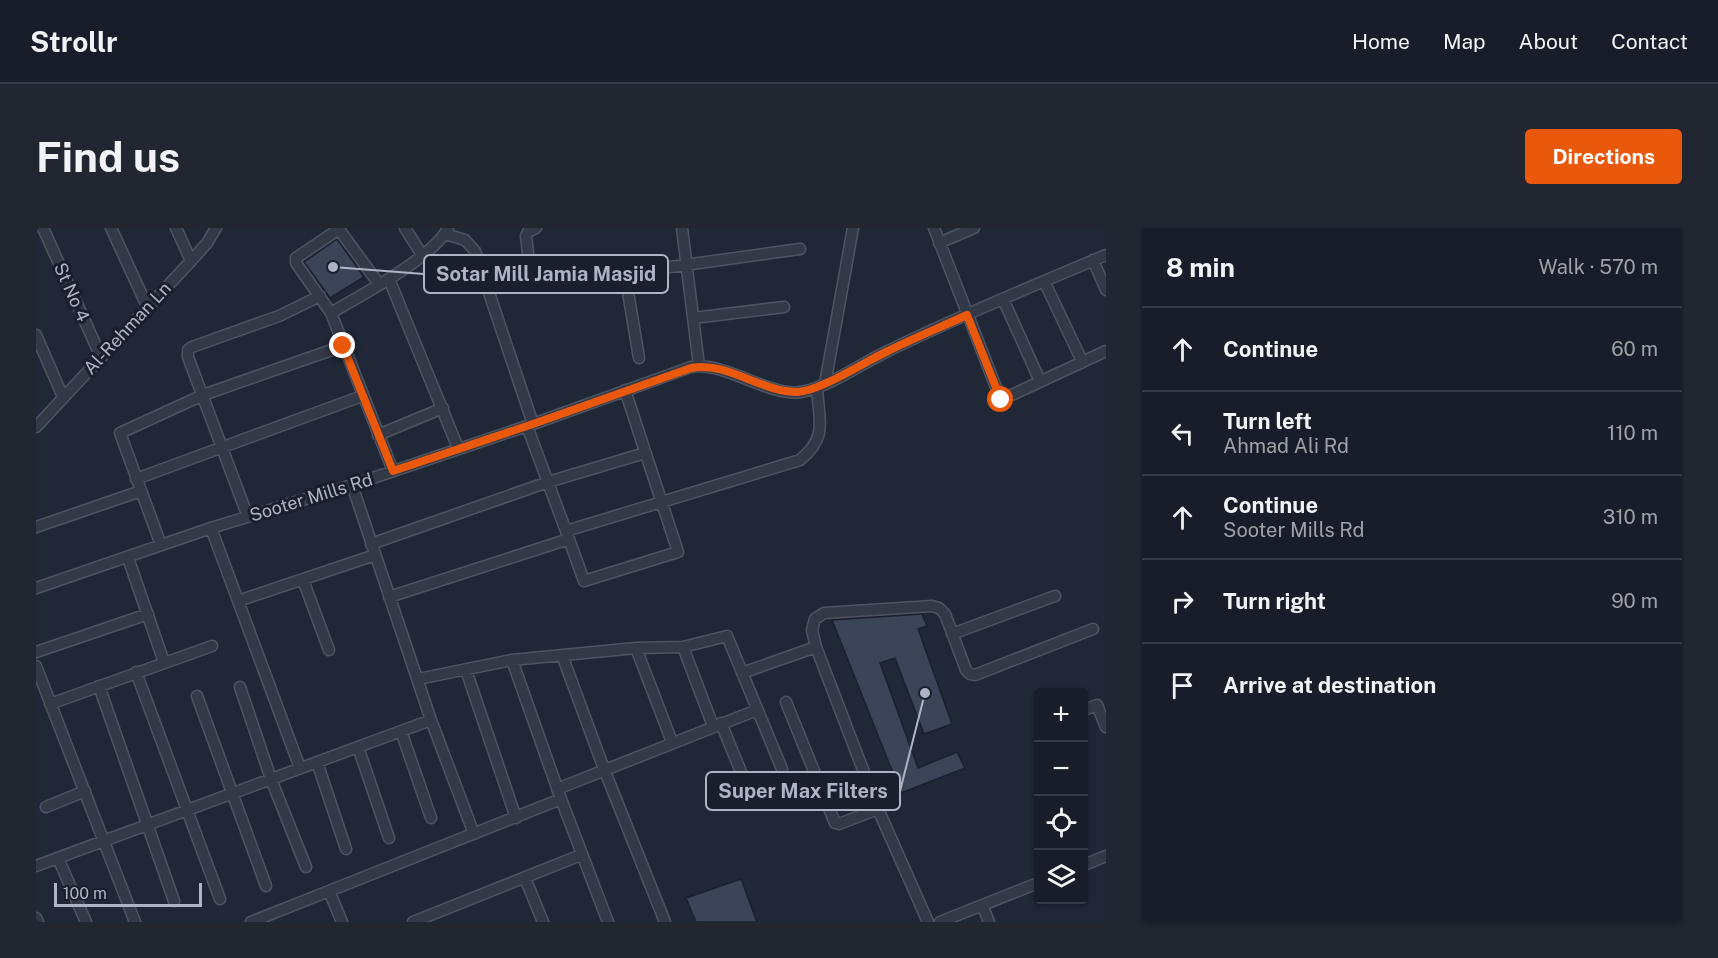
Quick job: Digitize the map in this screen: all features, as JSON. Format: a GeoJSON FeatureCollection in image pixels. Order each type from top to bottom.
{"type":"FeatureCollection","features":[{"type":"Feature","properties":{"kind":"street","name":"St No 4"},"geometry":{"type":"LineString","coordinates":[[43,228],[101,357]]}},
{"type":"Feature","properties":{"kind":"street"},"geometry":{"type":"LineString","coordinates":[[111,228],[147,306]]}},
{"type":"Feature","properties":{"kind":"street"},"geometry":{"type":"LineString","coordinates":[[176,228],[191,261]]}},
{"type":"Feature","properties":{"kind":"street","name":"Al-Rehman Ln"},"geometry":{"type":"LineString","coordinates":[[36,427],[191,261],[207,243],[216,228]]}},
{"type":"Feature","properties":{"kind":"street"},"geometry":{"type":"LineString","coordinates":[[393,471],[331,313],[296,263],[296,258],[339,228],[384,282],[443,408],[458,448]]}},
{"type":"Feature","properties":{"kind":"street"},"geometry":{"type":"LineString","coordinates":[[405,228],[422,255]]}},
{"type":"Feature","properties":{"kind":"street"},"geometry":{"type":"LineString","coordinates":[[528,253],[526,236],[528,232],[536,228]]}},
{"type":"Feature","properties":{"kind":"street"},"geometry":{"type":"LineString","coordinates":[[682,228],[699,366],[783,390],[798,392],[821,386],[889,350],[1106,255]]}},
{"type":"Feature","properties":{"kind":"street"},"geometry":{"type":"LineString","coordinates":[[389,597],[662,502],[800,460],[811,451],[820,435],[821,386],[853,228]]}},
{"type":"Feature","properties":{"kind":"street"},"geometry":{"type":"LineString","coordinates":[[934,228],[1001,400],[1106,351]]}},
{"type":"Feature","properties":{"kind":"street"},"geometry":{"type":"LineString","coordinates":[[939,243],[974,228]]}},
{"type":"Feature","properties":{"kind":"street"},"geometry":{"type":"LineString","coordinates":[[331,313],[384,282],[436,246],[447,231],[465,240],[475,251],[548,482],[584,581],[678,552],[625,390]]}},
{"type":"Feature","properties":{"kind":"street"},"geometry":{"type":"LineString","coordinates":[[548,284],[800,249]]}},
{"type":"Feature","properties":{"kind":"street"},"geometry":{"type":"LineString","coordinates":[[1093,260],[1106,290]]}},
{"type":"Feature","properties":{"kind":"street"},"geometry":{"type":"LineString","coordinates":[[625,274],[639,358]]}},
{"type":"Feature","properties":{"kind":"street"},"geometry":{"type":"LineString","coordinates":[[1044,281],[1082,362]]}},
{"type":"Feature","properties":{"kind":"street"},"geometry":{"type":"LineString","coordinates":[[248,517],[188,357],[188,350],[279,316],[320,296]]}},
{"type":"Feature","properties":{"kind":"street"},"geometry":{"type":"LineString","coordinates":[[1003,299],[1040,381]]}},
{"type":"Feature","properties":{"kind":"street"},"geometry":{"type":"LineString","coordinates":[[693,318],[784,307]]}},
{"type":"Feature","properties":{"kind":"street"},"geometry":{"type":"LineString","coordinates":[[36,335],[63,397]]}},
{"type":"Feature","properties":{"kind":"street"},"geometry":{"type":"LineString","coordinates":[[161,545],[120,433],[203,395],[343,346]]}},
{"type":"Feature","properties":{"kind":"street","name":"Sooter Mills Rd"},"geometry":{"type":"LineString","coordinates":[[36,588],[211,528],[352,485],[699,366]]}},
{"type":"Feature","properties":{"kind":"street"},"geometry":{"type":"LineString","coordinates":[[136,479],[362,396]]}},
{"type":"Feature","properties":{"kind":"street"},"geometry":{"type":"LineString","coordinates":[[378,435],[443,408]]}},
{"type":"Feature","properties":{"kind":"street"},"geometry":{"type":"LineString","coordinates":[[371,544],[548,482],[645,453]]}},
{"type":"Feature","properties":{"kind":"street"},"geometry":{"type":"LineString","coordinates":[[352,485],[431,720],[474,834]]}},
{"type":"Feature","properties":{"kind":"street"},"geometry":{"type":"LineString","coordinates":[[36,527],[141,491]]}},
{"type":"Feature","properties":{"kind":"street"},"geometry":{"type":"LineString","coordinates":[[211,528],[300,768]]}},
{"type":"Feature","properties":{"kind":"street"},"geometry":{"type":"LineString","coordinates":[[238,601],[375,555]]}},
{"type":"Feature","properties":{"kind":"street"},"geometry":{"type":"LineString","coordinates":[[128,558],[164,662]]}},
{"type":"Feature","properties":{"kind":"street"},"geometry":{"type":"LineString","coordinates":[[303,580],[329,650]]}},
{"type":"Feature","properties":{"kind":"street"},"geometry":{"type":"LineString","coordinates":[[952,634],[1055,596]]}},
{"type":"Feature","properties":{"kind":"street"},"geometry":{"type":"LineString","coordinates":[[928,922],[878,809],[816,647],[812,630],[815,619],[824,613],[932,606],[945,614],[966,670],[975,675],[1093,629]]}},
{"type":"Feature","properties":{"kind":"street"},"geometry":{"type":"LineString","coordinates":[[36,652],[148,614]]}},
{"type":"Feature","properties":{"kind":"street"},"geometry":{"type":"LineString","coordinates":[[418,679],[512,660],[636,648],[683,646],[727,636],[782,769]]}},
{"type":"Feature","properties":{"kind":"street"},"geometry":{"type":"LineString","coordinates":[[50,704],[212,646]]}},
{"type":"Feature","properties":{"kind":"street"},"geometry":{"type":"LineString","coordinates":[[683,646],[748,789]]}},
{"type":"Feature","properties":{"kind":"street"},"geometry":{"type":"LineString","coordinates":[[742,673],[816,647]]}},
{"type":"Feature","properties":{"kind":"street"},"geometry":{"type":"LineString","coordinates":[[636,648],[672,742]]}},
{"type":"Feature","properties":{"kind":"street"},"geometry":{"type":"LineString","coordinates":[[562,655],[604,769],[665,922]]}},
{"type":"Feature","properties":{"kind":"street"},"geometry":{"type":"LineString","coordinates":[[512,660],[581,855],[608,922]]}},
{"type":"Feature","properties":{"kind":"street"},"geometry":{"type":"LineString","coordinates":[[36,666],[135,922]]}},
{"type":"Feature","properties":{"kind":"street"},"geometry":{"type":"LineString","coordinates":[[466,670],[516,818]]}},
{"type":"Feature","properties":{"kind":"street"},"geometry":{"type":"LineString","coordinates":[[136,672],[220,899]]}},
{"type":"Feature","properties":{"kind":"street"},"geometry":{"type":"LineString","coordinates":[[99,686],[174,901]]}},
{"type":"Feature","properties":{"kind":"street"},"geometry":{"type":"LineString","coordinates":[[240,687],[271,778],[306,867]]}},
{"type":"Feature","properties":{"kind":"street"},"geometry":{"type":"LineString","coordinates":[[197,696],[266,886]]}},
{"type":"Feature","properties":{"kind":"street"},"geometry":{"type":"LineString","coordinates":[[786,702],[835,823],[839,824],[878,809]]}},
{"type":"Feature","properties":{"kind":"street"},"geometry":{"type":"LineString","coordinates":[[1088,708],[1097,705],[1106,727]]}},
{"type":"Feature","properties":{"kind":"street"},"geometry":{"type":"LineString","coordinates":[[251,922],[516,818],[604,769],[757,710]]}},
{"type":"Feature","properties":{"kind":"street"},"geometry":{"type":"LineString","coordinates":[[36,866],[431,720]]}},
{"type":"Feature","properties":{"kind":"street"},"geometry":{"type":"LineString","coordinates":[[400,731],[431,818]]}},
{"type":"Feature","properties":{"kind":"street"},"geometry":{"type":"LineString","coordinates":[[358,747],[389,837]]}},
{"type":"Feature","properties":{"kind":"street"},"geometry":{"type":"LineString","coordinates":[[316,762],[346,849]]}},
{"type":"Feature","properties":{"kind":"street"},"geometry":{"type":"LineString","coordinates":[[46,807],[85,791]]}},
{"type":"Feature","properties":{"kind":"street"},"geometry":{"type":"LineString","coordinates":[[414,922],[581,855]]}},
{"type":"Feature","properties":{"kind":"street"},"geometry":{"type":"LineString","coordinates":[[1088,863],[1106,856]]}},
{"type":"Feature","properties":{"kind":"street"},"geometry":{"type":"LineString","coordinates":[[58,858],[86,922]]}},
{"type":"Feature","properties":{"kind":"street"},"geometry":{"type":"LineString","coordinates":[[525,878],[543,922]]}},
{"type":"Feature","properties":{"kind":"street"},"geometry":{"type":"LineString","coordinates":[[940,922],[1034,886]]}},
{"type":"Feature","properties":{"kind":"street"},"geometry":{"type":"LineString","coordinates":[[329,891],[342,922]]}},
{"type":"Feature","properties":{"kind":"street"},"geometry":{"type":"LineString","coordinates":[[982,907],[988,922]]}},
{"type":"Feature","properties":{"kind":"street"},"geometry":{"type":"LineString","coordinates":[[36,918],[38,922]]}},
{"type":"Feature","properties":{"kind":"building"},"geometry":{"type":"Polygon","coordinates":[[[337,239],[364,277],[330,298],[304,262],[337,239]]]}},
{"type":"Feature","properties":{"kind":"building"},"geometry":{"type":"Polygon","coordinates":[[[922,614],[927,626],[918,629],[952,724],[924,734],[895,658],[880,663],[918,768],[957,752],[965,768],[901,793],[832,620],[922,614]]]}},
{"type":"Feature","properties":{"kind":"building"},"geometry":{"type":"Polygon","coordinates":[[[741,879],[757,922],[696,922],[686,898],[741,879]]]}},
{"type":"Feature","properties":{"kind":"place","name":"Sotar Mill Jamia Masjid"},"geometry":{"type":"Point","coordinates":[333,267]}},
{"type":"Feature","properties":{"kind":"place","name":"Super Max Filters"},"geometry":{"type":"Point","coordinates":[925,693]}},
{"type":"Feature","properties":{"kind":"route"},"geometry":{"type":"LineString","coordinates":[[343,346],[393,471],[699,366],[783,390],[798,392],[818,388],[889,350],[967,315],[1001,400]]}}]}
